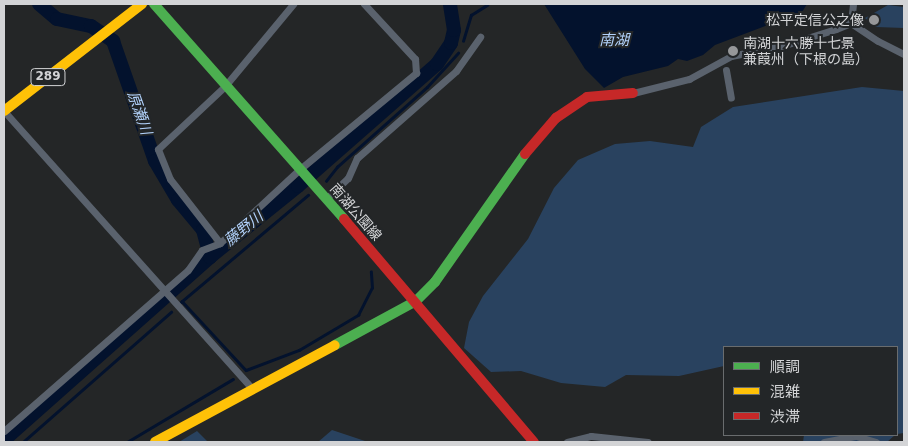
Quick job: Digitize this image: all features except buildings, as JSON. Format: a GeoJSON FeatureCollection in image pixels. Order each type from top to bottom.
{"type":"FeatureCollection","features":[{"type":"Feature","properties":{"kind":"main road","name":"289"},"geometry":{"type":"LineString","coordinates":[[4,111],[142,4]]}},
{"type":"Feature","properties":{"kind":"main road","name":"南湖公園線"},"geometry":{"type":"LineString","coordinates":[[154,4],[224,86],[416,301],[534,442]]}},
{"type":"Feature","properties":{"kind":"main road"},"geometry":{"type":"LineString","coordinates":[[155,442],[251,387],[416,301],[435,282],[532,142],[556,118],[588,97],[633,93]]}},
{"type":"Feature","properties":{"kind":"street"},"geometry":{"type":"LineString","coordinates":[[220,243],[170,179],[158,149],[224,86],[293,4]]}},
{"type":"Feature","properties":{"kind":"street"},"geometry":{"type":"LineString","coordinates":[[4,431],[166,289],[197,260],[204,248],[213,247],[220,243],[300,169],[416,73],[415,59],[364,4]]}},
{"type":"Feature","properties":{"kind":"street"},"geometry":{"type":"LineString","coordinates":[[851,23],[854,4]]}},
{"type":"Feature","properties":{"kind":"street"},"geometry":{"type":"LineString","coordinates":[[851,23],[878,41],[904,54]]}},
{"type":"Feature","properties":{"kind":"street"},"geometry":{"type":"LineString","coordinates":[[633,93],[689,79],[731,56],[785,45],[851,23]]}},
{"type":"Feature","properties":{"kind":"street"},"geometry":{"type":"LineString","coordinates":[[326,199],[348,178],[357,158],[456,71],[480,38]]}},
{"type":"Feature","properties":{"kind":"street"},"geometry":{"type":"LineString","coordinates":[[726,70],[731,98]]}},
{"type":"Feature","properties":{"kind":"street"},"geometry":{"type":"LineString","coordinates":[[4,111],[176,300],[251,387]]}},
{"type":"Feature","properties":{"kind":"street"},"geometry":{"type":"LineString","coordinates":[[567,442],[591,436],[648,442]]}},
{"type":"Feature","properties":{"kind":"street"},"geometry":{"type":"LineString","coordinates":[[824,442],[850,436],[876,442]]}},
{"type":"Feature","properties":{"kind":"shaded area"},"geometry":{"type":"Polygon","coordinates":[[[888,5],[904,7],[904,28],[876,27],[865,18],[888,5]]]}},
{"type":"Feature","properties":{"kind":"shaded area"},"geometry":{"type":"Polygon","coordinates":[[[862,87],[904,91],[904,433],[898,434],[898,346],[723,346],[723,366],[679,376],[626,375],[605,387],[561,383],[521,371],[491,372],[464,348],[469,322],[483,296],[528,239],[554,188],[578,160],[615,144],[650,141],[693,147],[701,127],[733,107],[862,87]]]}},
{"type":"Feature","properties":{"kind":"shaded area"},"geometry":{"type":"Polygon","coordinates":[[[332,430],[368,442],[318,442],[332,430]]]}},
{"type":"Feature","properties":{"kind":"shaded area"},"geometry":{"type":"Polygon","coordinates":[[[197,431],[208,442],[179,442],[197,431]]]}},
{"type":"Feature","properties":{"kind":"shaded area"},"geometry":{"type":"Polygon","coordinates":[[[804,436],[894,436],[887,442],[803,442],[804,436]]]}},
{"type":"Feature","properties":{"kind":"water","name":"南湖"},"geometry":{"type":"Polygon","coordinates":[[[544,4],[807,4],[802,12],[715,45],[703,55],[687,61],[678,59],[668,66],[623,77],[604,88],[585,69],[544,4]]]}},
{"type":"Feature","properties":{"kind":"waterway","name":"原瀬川"},"geometry":{"type":"LineString","coordinates":[[39,4],[57,19],[91,26],[113,41],[155,161],[178,200],[203,230],[210,257]]}},
{"type":"Feature","properties":{"kind":"waterway","name":"藤野川"},"geometry":{"type":"LineString","coordinates":[[4,440],[210,257],[298,186],[437,64],[451,43],[454,30],[450,4]]}},
{"type":"Feature","properties":{"kind":"waterway"},"geometry":{"type":"LineString","coordinates":[[463,41],[471,15],[487,5]]}},
{"type":"Feature","properties":{"kind":"waterway"},"geometry":{"type":"LineString","coordinates":[[326,181],[337,167],[427,87],[458,53]]}},
{"type":"Feature","properties":{"kind":"waterway"},"geometry":{"type":"LineString","coordinates":[[181,302],[308,195]]}},
{"type":"Feature","properties":{"kind":"waterway"},"geometry":{"type":"LineString","coordinates":[[182,301],[246,370],[299,350],[358,315],[372,288],[371,272]]}},
{"type":"Feature","properties":{"kind":"waterway"},"geometry":{"type":"LineString","coordinates":[[23,442],[171,312]]}},
{"type":"Feature","properties":{"kind":"waterway"},"geometry":{"type":"LineString","coordinates":[[127,442],[233,379]]}},
{"type":"Feature","properties":{"kind":"traffic: fast"},"geometry":{"type":"LineString","coordinates":[[154,4],[344,219]]}},
{"type":"Feature","properties":{"kind":"traffic: fast"},"geometry":{"type":"LineString","coordinates":[[335,345],[416,301],[435,282],[525,154]]}},
{"type":"Feature","properties":{"kind":"traffic: slow"},"geometry":{"type":"LineString","coordinates":[[4,111],[142,4]]}},
{"type":"Feature","properties":{"kind":"traffic: slow"},"geometry":{"type":"LineString","coordinates":[[155,442],[335,345]]}},
{"type":"Feature","properties":{"kind":"traffic: jam"},"geometry":{"type":"LineString","coordinates":[[525,154],[556,118],[587,97],[633,93]]}},
{"type":"Feature","properties":{"kind":"traffic: jam"},"geometry":{"type":"LineString","coordinates":[[344,219],[534,442]]}},
{"type":"Feature","properties":{"kind":"place","name":"松平定信公之像"},"geometry":{"type":"Point","coordinates":[874,20]}},
{"type":"Feature","properties":{"kind":"place","name":"南湖十六勝十七景 兼葭州（下根の島）"},"geometry":{"type":"Point","coordinates":[733,51]}}]}
